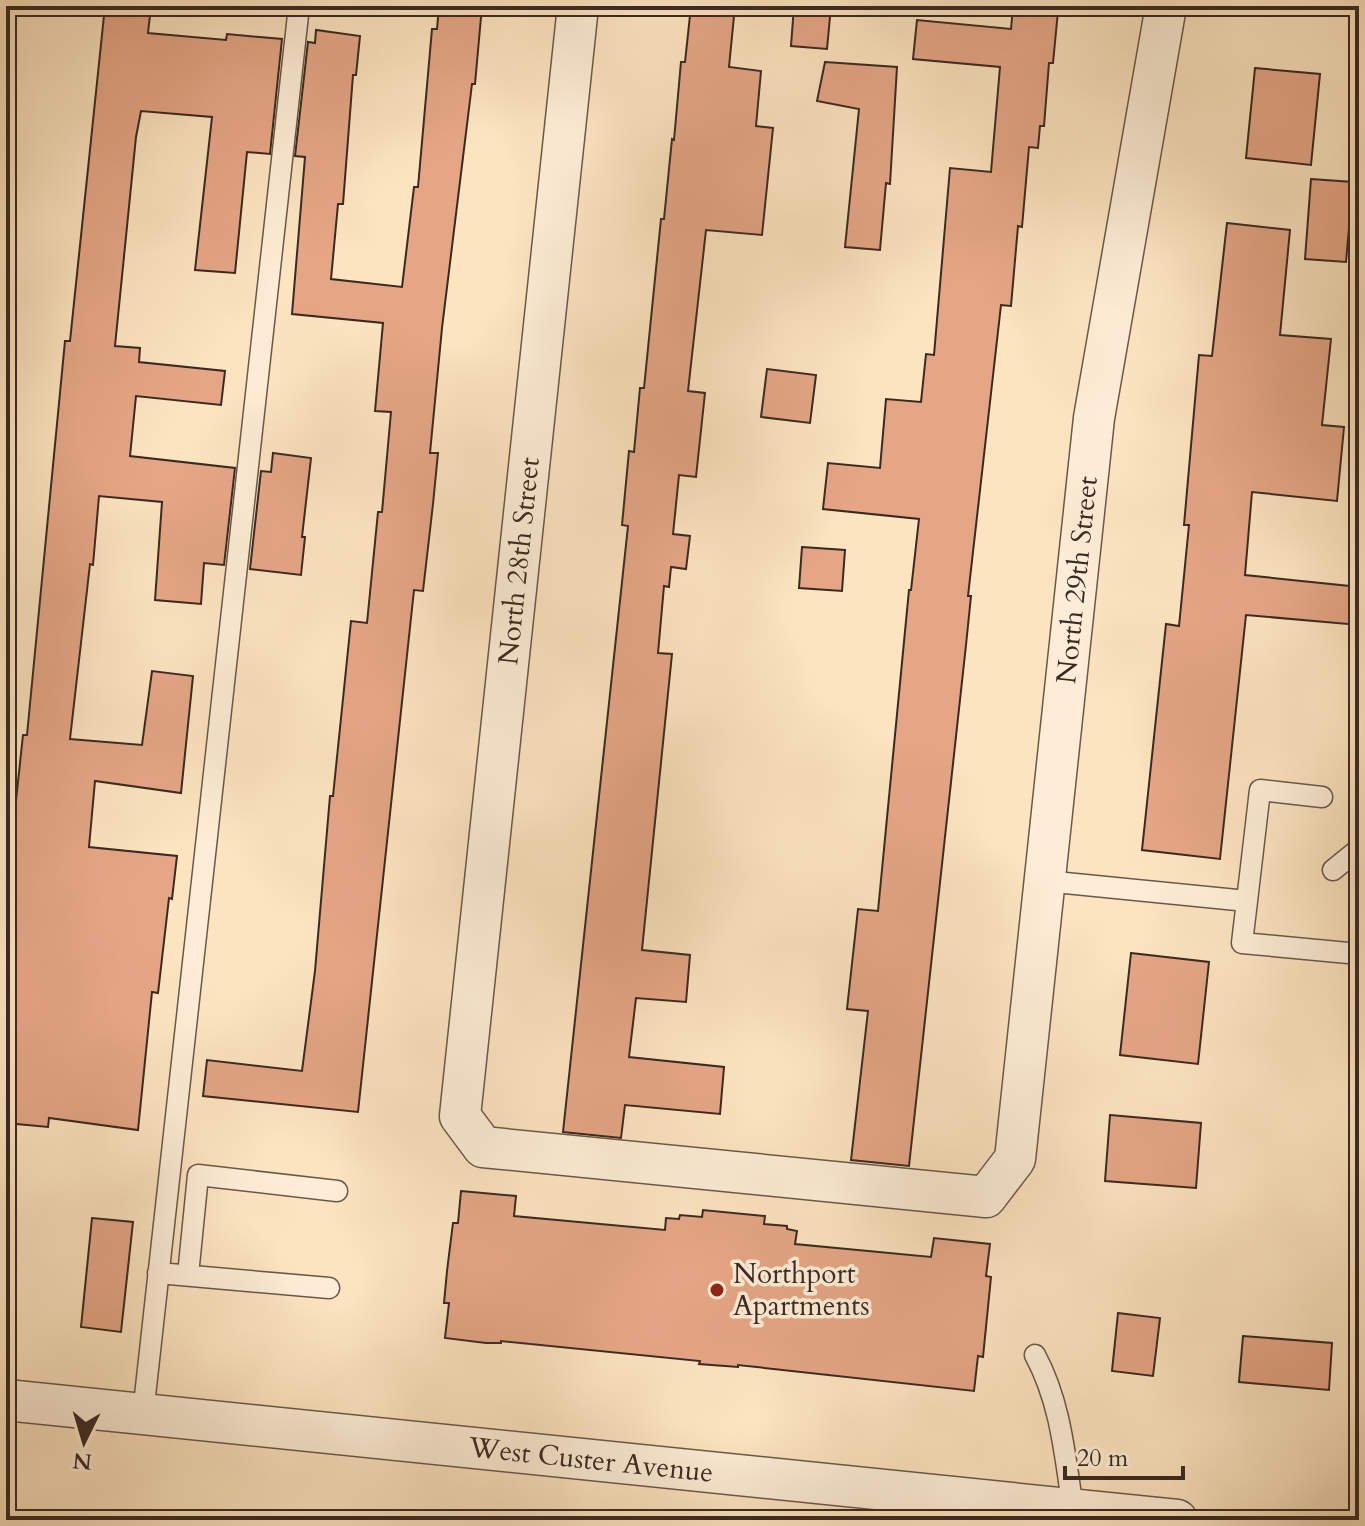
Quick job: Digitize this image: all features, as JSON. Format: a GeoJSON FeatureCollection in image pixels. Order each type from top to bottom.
{"type":"FeatureCollection","features":[{"type":"Feature","properties":{"kind":"street","name":"North 28th Street"},"geometry":{"type":"LineString","coordinates":[[578,6],[460,1116],[483,1147],[986,1197],[1015,1159]]}},
{"type":"Feature","properties":{"kind":"street","name":"North 29th Street"},"geometry":{"type":"LineString","coordinates":[[1015,1159],[1094,418],[1166,6]]}},
{"type":"Feature","properties":{"kind":"street","name":"West Custer Avenue"},"geometry":{"type":"LineString","coordinates":[[6,1400],[1177,1520]]}},
{"type":"Feature","properties":{"kind":"lane"},"geometry":{"type":"LineString","coordinates":[[143,1414],[299,6]]}},
{"type":"Feature","properties":{"kind":"lane"},"geometry":{"type":"LineString","coordinates":[[1322,797],[1260,790],[1242,943],[1359,954]]}},
{"type":"Feature","properties":{"kind":"lane"},"geometry":{"type":"LineString","coordinates":[[1333,870],[1359,849]]}},
{"type":"Feature","properties":{"kind":"lane"},"geometry":{"type":"LineString","coordinates":[[1045,881],[1247,901]]}},
{"type":"Feature","properties":{"kind":"lane"},"geometry":{"type":"LineString","coordinates":[[170,1172],[337,1191]]}},
{"type":"Feature","properties":{"kind":"lane"},"geometry":{"type":"LineString","coordinates":[[188,1275],[198,1175]]}},
{"type":"Feature","properties":{"kind":"lane"},"geometry":{"type":"LineString","coordinates":[[158,1273],[329,1288]]}},
{"type":"Feature","properties":{"kind":"lane"},"geometry":{"type":"LineString","coordinates":[[1035,1355],[1045,1374],[1061,1426],[1073,1509]]}},
{"type":"Feature","properties":{"kind":"building"},"geometry":{"type":"Polygon","coordinates":[[[105,6],[151,6],[148,33],[226,40],[227,34],[282,39],[270,154],[247,152],[235,273],[195,270],[212,117],[141,111],[136,137],[115,346],[140,348],[139,362],[225,371],[221,405],[136,396],[130,456],[235,468],[224,565],[204,563],[201,604],[155,600],[162,502],[99,496],[70,739],[142,745],[152,671],[193,676],[181,793],[95,781],[89,847],[177,856],[158,993],[152,992],[138,1130],[49,1118],[48,1127],[6,1123],[6,894],[23,735],[27,735],[65,341],[70,341],[105,6]]]}},
{"type":"Feature","properties":{"kind":"building"},"geometry":{"type":"Polygon","coordinates":[[[439,6],[482,6],[475,84],[472,84],[442,328],[430,453],[438,453],[433,504],[423,591],[414,590],[358,1112],[203,1096],[207,1060],[302,1071],[351,621],[367,623],[378,512],[382,512],[391,412],[375,411],[383,323],[292,314],[305,157],[295,156],[308,42],[315,43],[316,30],[360,36],[356,75],[353,75],[343,204],[338,204],[331,279],[402,287],[414,187],[418,187],[432,29],[437,29],[439,6]]]}},
{"type":"Feature","properties":{"kind":"building"},"geometry":{"type":"Polygon","coordinates":[[[691,6],[735,6],[729,67],[761,71],[756,126],[773,128],[762,235],[706,230],[688,391],[705,393],[696,477],[679,475],[673,534],[690,536],[686,569],[671,567],[669,587],[664,586],[658,653],[672,654],[642,950],[690,955],[686,1002],[636,998],[629,1057],[724,1067],[720,1114],[625,1105],[621,1138],[563,1132],[628,526],[622,525],[629,451],[634,452],[640,388],[644,388],[661,219],[664,219],[681,62],[685,62],[691,6]]]}},
{"type":"Feature","properties":{"kind":"building"},"geometry":{"type":"Polygon","coordinates":[[[794,6],[831,6],[827,49],[791,46],[794,6]]]}},
{"type":"Feature","properties":{"kind":"building"},"geometry":{"type":"Polygon","coordinates":[[[1013,7],[1058,11],[1053,63],[1049,63],[1044,126],[1040,126],[1038,148],[1029,147],[1011,306],[1001,305],[909,1166],[851,1160],[868,1011],[847,1009],[858,909],[878,911],[909,590],[919,519],[823,509],[828,463],[880,468],[886,399],[921,402],[926,354],[934,355],[950,168],[991,172],[1000,67],[913,59],[917,20],[1011,29],[1013,7]]]}},
{"type":"Feature","properties":{"kind":"building"},"geometry":{"type":"Polygon","coordinates":[[[825,62],[897,67],[890,184],[886,183],[880,250],[845,247],[859,109],[817,101],[825,62]]]}},
{"type":"Feature","properties":{"kind":"building"},"geometry":{"type":"Polygon","coordinates":[[[1255,68],[1320,74],[1311,165],[1246,158],[1255,68]]]}},
{"type":"Feature","properties":{"kind":"building"},"geometry":{"type":"Polygon","coordinates":[[[1311,179],[1353,182],[1346,262],[1305,259],[1311,179]]]}},
{"type":"Feature","properties":{"kind":"building"},"geometry":{"type":"Polygon","coordinates":[[[1227,223],[1290,230],[1280,335],[1331,339],[1322,425],[1344,427],[1337,501],[1252,492],[1245,575],[1359,587],[1359,625],[1246,615],[1220,859],[1142,850],[1166,624],[1179,626],[1189,525],[1184,525],[1199,355],[1212,356],[1227,223]]]}},
{"type":"Feature","properties":{"kind":"building"},"geometry":{"type":"Polygon","coordinates":[[[767,369],[816,375],[810,423],[761,417],[767,369]]]}},
{"type":"Feature","properties":{"kind":"building"},"geometry":{"type":"Polygon","coordinates":[[[273,453],[311,458],[301,575],[250,569],[261,471],[271,472],[273,453]]]}},
{"type":"Feature","properties":{"kind":"building"},"geometry":{"type":"Polygon","coordinates":[[[802,547],[845,550],[842,591],[799,588],[802,547]]]}},
{"type":"Feature","properties":{"kind":"building"},"geometry":{"type":"Polygon","coordinates":[[[1131,953],[1209,962],[1198,1064],[1120,1055],[1131,953]]]}},
{"type":"Feature","properties":{"kind":"building"},"geometry":{"type":"Polygon","coordinates":[[[1110,1115],[1201,1123],[1196,1188],[1105,1181],[1110,1115]]]}},
{"type":"Feature","properties":{"kind":"building","name":"Northport Apartments"},"geometry":{"type":"Polygon","coordinates":[[[461,1191],[516,1196],[514,1216],[665,1230],[666,1218],[679,1219],[680,1215],[702,1217],[703,1210],[765,1216],[764,1224],[787,1226],[787,1229],[797,1231],[795,1244],[931,1257],[934,1238],[990,1244],[986,1276],[991,1277],[983,1357],[978,1356],[974,1391],[501,1341],[486,1343],[445,1338],[449,1303],[444,1303],[447,1271],[453,1223],[458,1223],[461,1191]]]}},
{"type":"Feature","properties":{"kind":"building"},"geometry":{"type":"Polygon","coordinates":[[[92,1218],[133,1222],[121,1332],[81,1327],[92,1218]]]}},
{"type":"Feature","properties":{"kind":"building"},"geometry":{"type":"Polygon","coordinates":[[[1118,1313],[1160,1318],[1153,1376],[1112,1371],[1118,1313]]]}},
{"type":"Feature","properties":{"kind":"building"},"geometry":{"type":"Polygon","coordinates":[[[1243,1336],[1332,1343],[1329,1390],[1239,1382],[1243,1336]]]}},
{"type":"Feature","properties":{"kind":"place","name":"Northport Apartments"},"geometry":{"type":"Point","coordinates":[717,1290]}}]}
